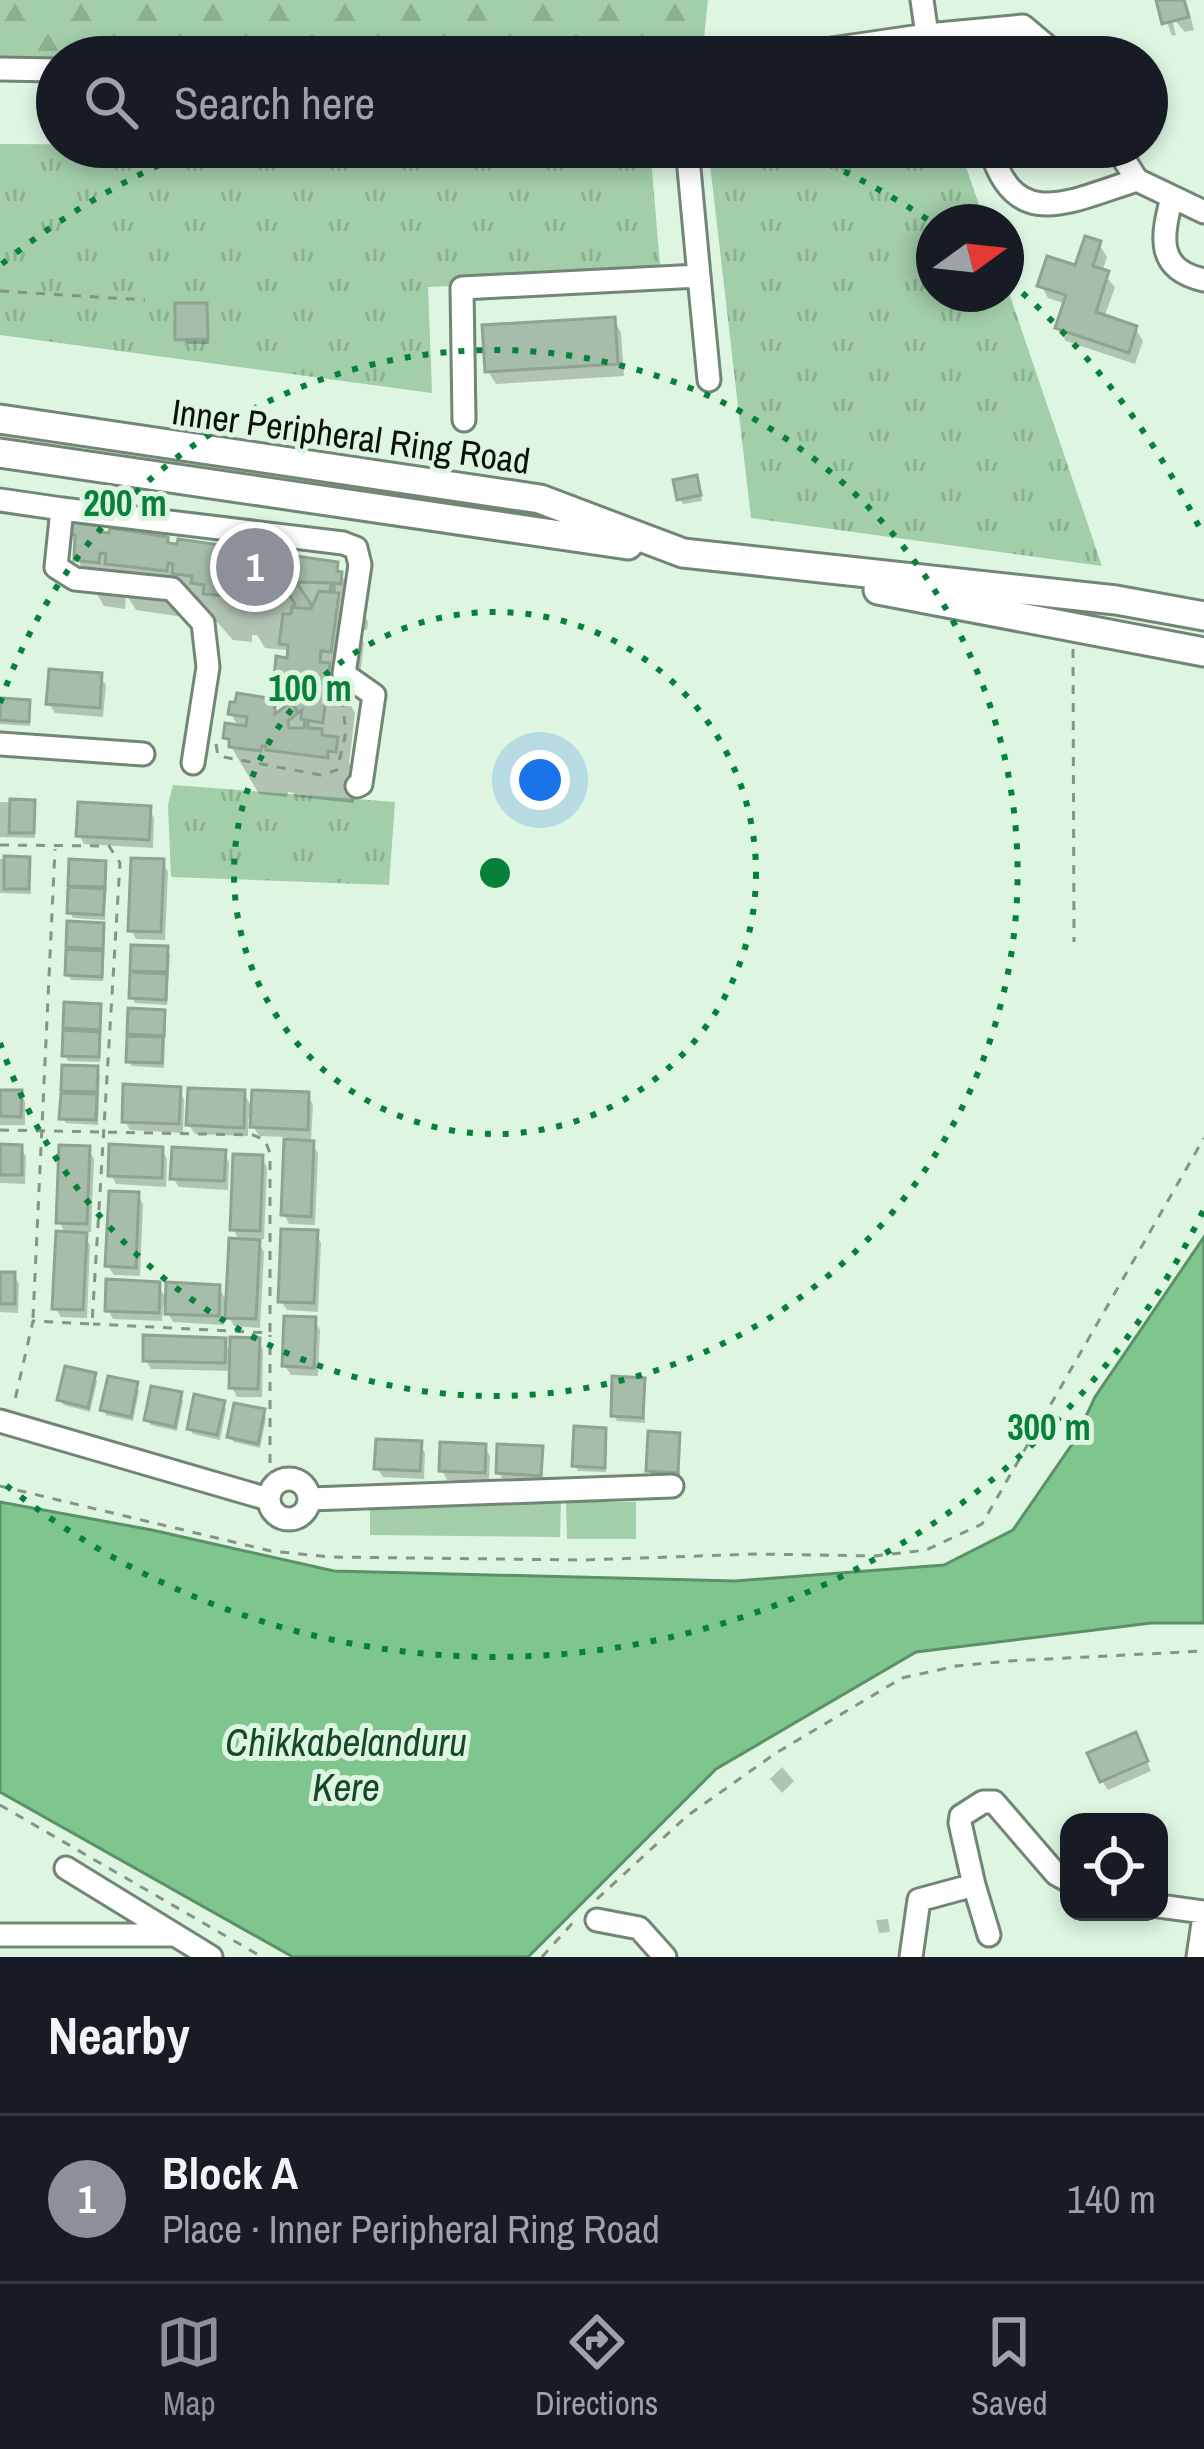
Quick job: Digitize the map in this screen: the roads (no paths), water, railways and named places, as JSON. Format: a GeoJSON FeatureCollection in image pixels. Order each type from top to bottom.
{"type":"FeatureCollection","features":[{"type":"Feature","properties":{"kind":"main road","name":"Inner Peripheral Ring Road"},"geometry":{"type":"LineString","coordinates":[[0,419],[540,500],[683,553],[1204,652]]}},
{"type":"Feature","properties":{"kind":"main road","name":"Inner Peripheral Ring Road"},"geometry":{"type":"LineString","coordinates":[[0,453],[683,553],[1116,600],[1204,616]]}},
{"type":"Feature","properties":{"kind":"street"},"geometry":{"type":"LineString","coordinates":[[922,0],[927,35]]}},
{"type":"Feature","properties":{"kind":"street"},"geometry":{"type":"LineString","coordinates":[[920,36],[1023,26],[1035,36]]}},
{"type":"Feature","properties":{"kind":"street"},"geometry":{"type":"LineString","coordinates":[[0,69],[36,70]]}},
{"type":"Feature","properties":{"kind":"street"},"geometry":{"type":"LineString","coordinates":[[690,168],[709,380]]}},
{"type":"Feature","properties":{"kind":"street"},"geometry":{"type":"LineString","coordinates":[[996,168],[1010,192],[1032,204],[1075,199],[1137,180]]}},
{"type":"Feature","properties":{"kind":"street"},"geometry":{"type":"LineString","coordinates":[[1129,168],[1137,180],[1204,212]]}},
{"type":"Feature","properties":{"kind":"street"},"geometry":{"type":"LineString","coordinates":[[1172,197],[1164,241],[1169,260],[1183,274],[1204,280]]}},
{"type":"Feature","properties":{"kind":"street"},"geometry":{"type":"LineString","coordinates":[[464,420],[462,288],[699,276]]}},
{"type":"Feature","properties":{"kind":"street"},"geometry":{"type":"LineString","coordinates":[[0,500],[356,548],[360,565],[344,674],[374,695],[357,786]]}},
{"type":"Feature","properties":{"kind":"street"},"geometry":{"type":"LineString","coordinates":[[62,509],[56,567],[75,579],[172,589],[203,623],[208,668],[193,764]]}},
{"type":"Feature","properties":{"kind":"street"},"geometry":{"type":"LineString","coordinates":[[0,744],[143,754]]}},
{"type":"Feature","properties":{"kind":"street"},"geometry":{"type":"LineString","coordinates":[[4,1422],[269,1495]]}},
{"type":"Feature","properties":{"kind":"street"},"geometry":{"type":"LineString","coordinates":[[293,1478],[305,1486],[310,1499],[302,1515],[293,1519],[276,1515],[269,1495],[279,1480],[293,1478]]}},
{"type":"Feature","properties":{"kind":"street"},"geometry":{"type":"LineString","coordinates":[[310,1499],[672,1486]]}},
{"type":"Feature","properties":{"kind":"street"},"geometry":{"type":"LineString","coordinates":[[989,1935],[961,1816],[983,1802],[994,1802],[1060,1876]]}},
{"type":"Feature","properties":{"kind":"street"},"geometry":{"type":"LineString","coordinates":[[66,1868],[211,1957]]}},
{"type":"Feature","properties":{"kind":"street"},"geometry":{"type":"LineString","coordinates":[[911,1957],[919,1900],[974,1885]]}},
{"type":"Feature","properties":{"kind":"street"},"geometry":{"type":"LineString","coordinates":[[1168,1908],[1204,1914],[1198,1957]]}},
{"type":"Feature","properties":{"kind":"street"},"geometry":{"type":"LineString","coordinates":[[597,1920],[639,1928],[665,1957]]}},
{"type":"Feature","properties":{"kind":"street"},"geometry":{"type":"LineString","coordinates":[[0,1935],[176,1935]]}},
{"type":"Feature","properties":{"kind":"water","name":"Chikkabelanduru Kere"},"geometry":{"type":"Polygon","coordinates":[[[1204,1237],[1204,1623],[1151,1623],[916,1652],[716,1769],[528,1957],[293,1957],[0,1792],[0,1502],[334,1571],[735,1581],[944,1565],[1013,1530],[1075,1440],[1095,1397],[1204,1237]]]}},
{"type":"Feature","properties":{"kind":"place","name":"Block A"},"geometry":{"type":"Point","coordinates":[255,567]}}]}
